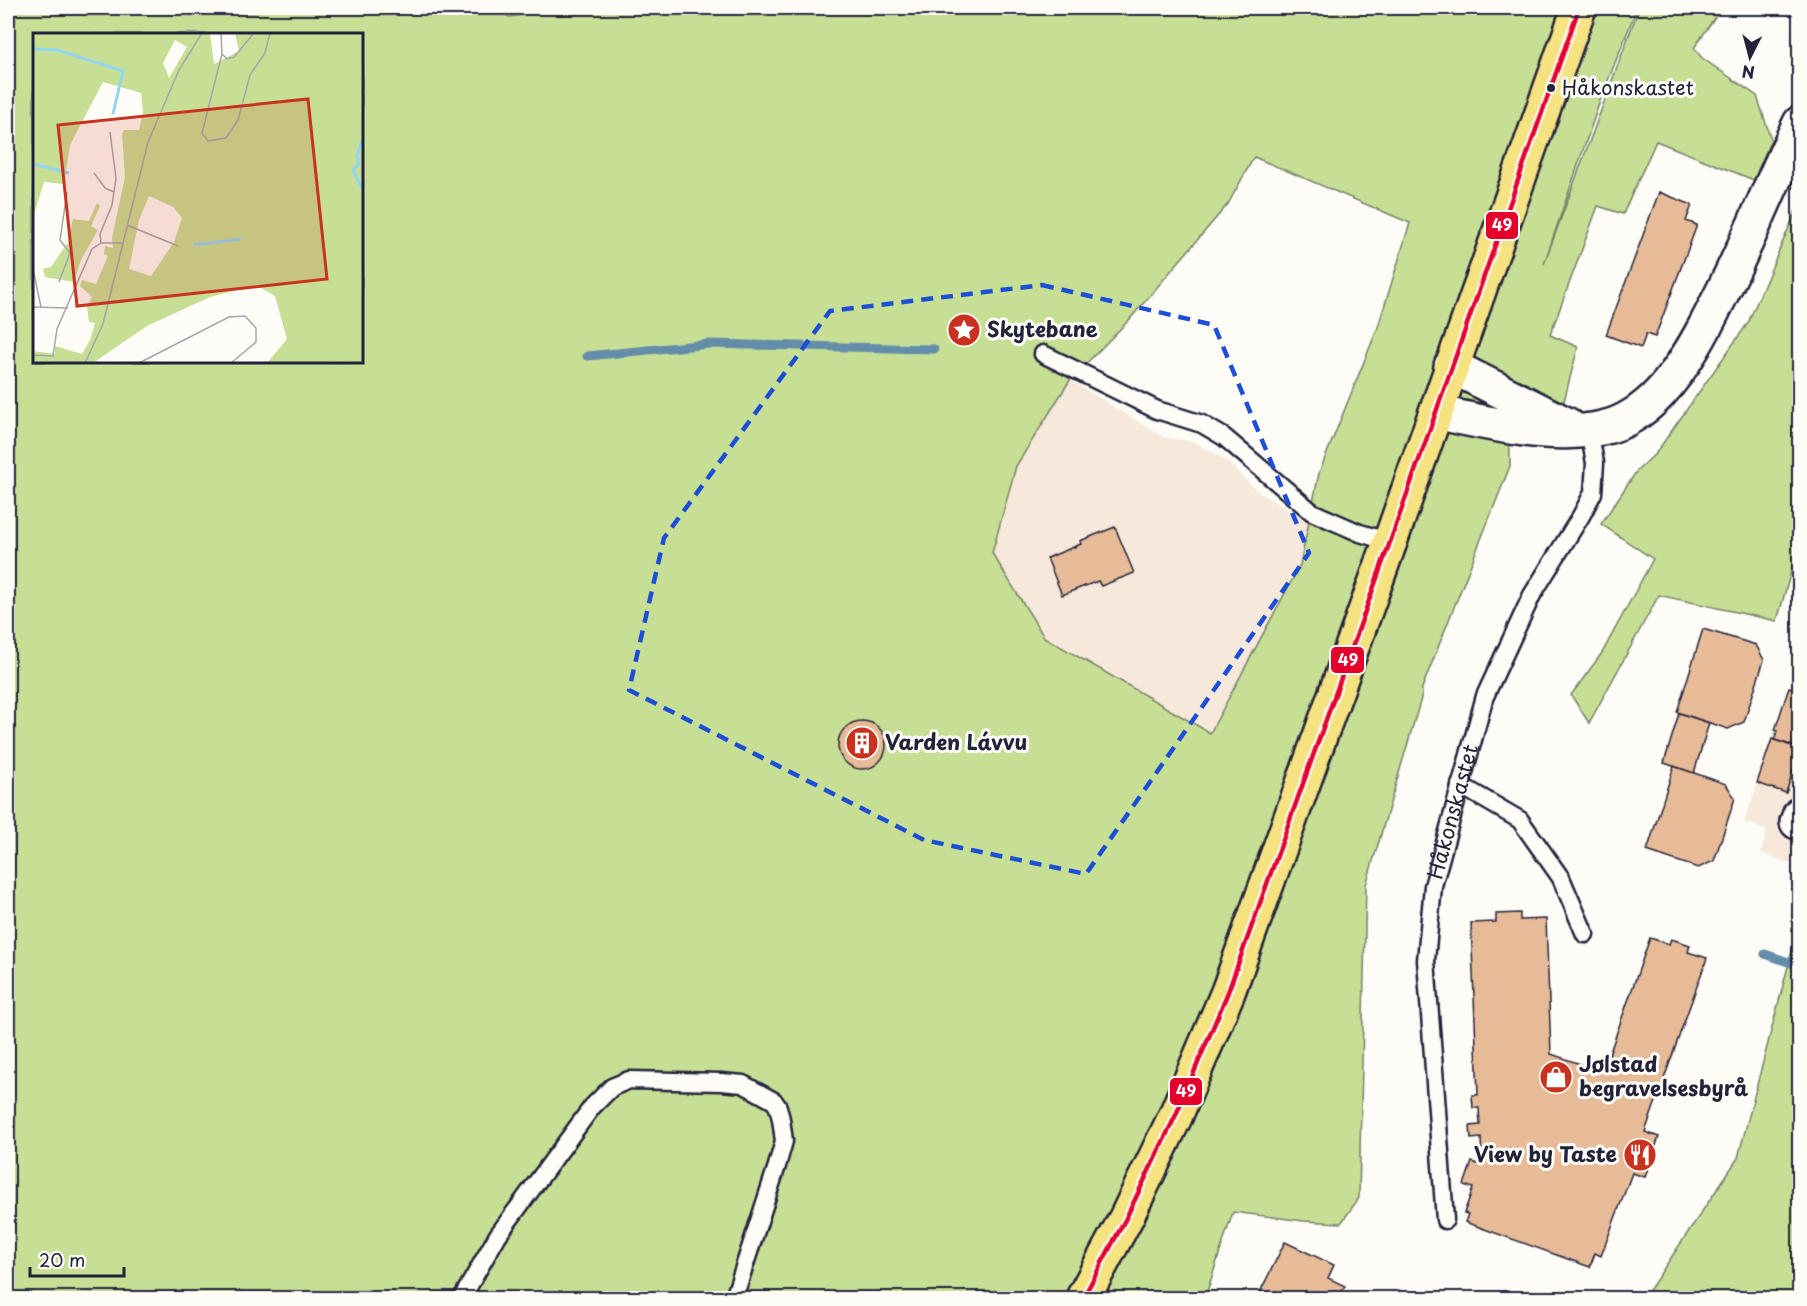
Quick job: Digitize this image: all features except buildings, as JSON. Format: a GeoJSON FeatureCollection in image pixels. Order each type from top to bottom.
{"type":"FeatureCollection","features":[{"type":"Feature","properties":{"kind":"main road"},"geometry":{"type":"LineString","coordinates":[[1083,1299],[1126,1218],[1175,1117],[1228,992],[1579,8]]}},
{"type":"Feature","properties":{"kind":"street"},"geometry":{"type":"LineString","coordinates":[[1436,412],[1479,422],[1542,431],[1605,428],[1646,407],[1661,392],[1689,354],[1733,271],[1800,123]]}},
{"type":"Feature","properties":{"kind":"street"},"geometry":{"type":"LineString","coordinates":[[1451,366],[1583,430]]}},
{"type":"Feature","properties":{"kind":"lane"},"geometry":{"type":"LineString","coordinates":[[1043,354],[1157,410],[1202,424],[1224,437],[1312,512],[1360,533],[1390,542]]}},
{"type":"Feature","properties":{"kind":"lane","name":"Håkonskastet"},"geometry":{"type":"LineString","coordinates":[[1445,1220],[1426,960],[1433,886],[1485,696],[1532,595],[1593,493],[1594,463],[1583,430]]}},
{"type":"Feature","properties":{"kind":"lane"},"geometry":{"type":"LineString","coordinates":[[1460,785],[1520,820],[1561,878],[1585,934]]}},
{"type":"Feature","properties":{"kind":"lane"},"geometry":{"type":"LineString","coordinates":[[462,1299],[498,1235],[592,1107],[612,1087],[629,1080],[743,1084],[774,1101],[777,1107],[784,1141],[734,1299]]}},
{"type":"Feature","properties":{"kind":"highlighted area"},"geometry":{"type":"Polygon","coordinates":[[[1042,285],[1214,325],[1309,553],[1086,874],[924,840],[629,690],[664,538],[830,311],[1042,285]]]}},
{"type":"Feature","properties":{"kind":"shaded area"},"geometry":{"type":"Polygon","coordinates":[[[1070,380],[1163,437],[1194,442],[1226,460],[1258,492],[1309,522],[1300,565],[1210,733],[1044,637],[992,553],[1016,466],[1070,380]]]}},
{"type":"Feature","properties":{"kind":"shaded area"},"geometry":{"type":"Polygon","coordinates":[[[1793,686],[1799,688],[1799,845],[1791,864],[1761,853],[1767,830],[1744,822],[1793,686]]]}},
{"type":"Feature","properties":{"kind":"green space"},"geometry":{"type":"Polygon","coordinates":[[[8,8],[497,8],[509,17],[568,8],[1637,8],[1601,98],[1544,264],[1639,8],[1721,8],[1694,48],[1702,58],[1757,96],[1771,139],[1754,180],[1656,141],[1623,214],[1598,206],[1550,335],[1578,347],[1563,405],[1509,381],[1510,466],[1422,688],[1422,695],[1366,885],[1359,1198],[1341,1223],[1233,1212],[1205,1298],[8,1298],[8,8]],[[1254,157],[1228,204],[1130,319],[1070,380],[1016,466],[992,553],[1044,637],[1210,733],[1300,565],[1319,473],[1378,327],[1410,223],[1254,157]]]}},
{"type":"Feature","properties":{"kind":"green space"},"geometry":{"type":"Polygon","coordinates":[[[1799,204],[1799,543],[1777,621],[1659,595],[1589,723],[1571,695],[1602,653],[1653,559],[1601,524],[1636,472],[1656,453],[1748,323],[1799,204]]]}},
{"type":"Feature","properties":{"kind":"green space"},"geometry":{"type":"Polygon","coordinates":[[[1799,924],[1799,1298],[1644,1298],[1738,1158],[1799,924]]]}},
{"type":"Feature","properties":{"kind":"waterway"},"geometry":{"type":"LineString","coordinates":[[587,356],[709,344],[934,349]]}},
{"type":"Feature","properties":{"kind":"waterway"},"geometry":{"type":"LineString","coordinates":[[1765,954],[1800,966]]}},
{"type":"Feature","properties":{"kind":"transit line","name":"49"},"geometry":{"type":"LineString","coordinates":[[1083,1298],[1126,1218],[1175,1117],[1228,992],[1579,8]]}},
{"type":"Feature","properties":{"kind":"place","name":"Håkonskastet"},"geometry":{"type":"Point","coordinates":[1551,88]}},
{"type":"Feature","properties":{"kind":"place","name":"Skytebane"},"geometry":{"type":"Point","coordinates":[964,330]}},
{"type":"Feature","properties":{"kind":"place","name":"Varden Lávvu"},"geometry":{"type":"Point","coordinates":[862,743]}},
{"type":"Feature","properties":{"kind":"place","name":"Jølstad begravelsesbyrå"},"geometry":{"type":"Point","coordinates":[1556,1077]}},
{"type":"Feature","properties":{"kind":"place","name":"View by Taste"},"geometry":{"type":"Point","coordinates":[1640,1155]}}]}
